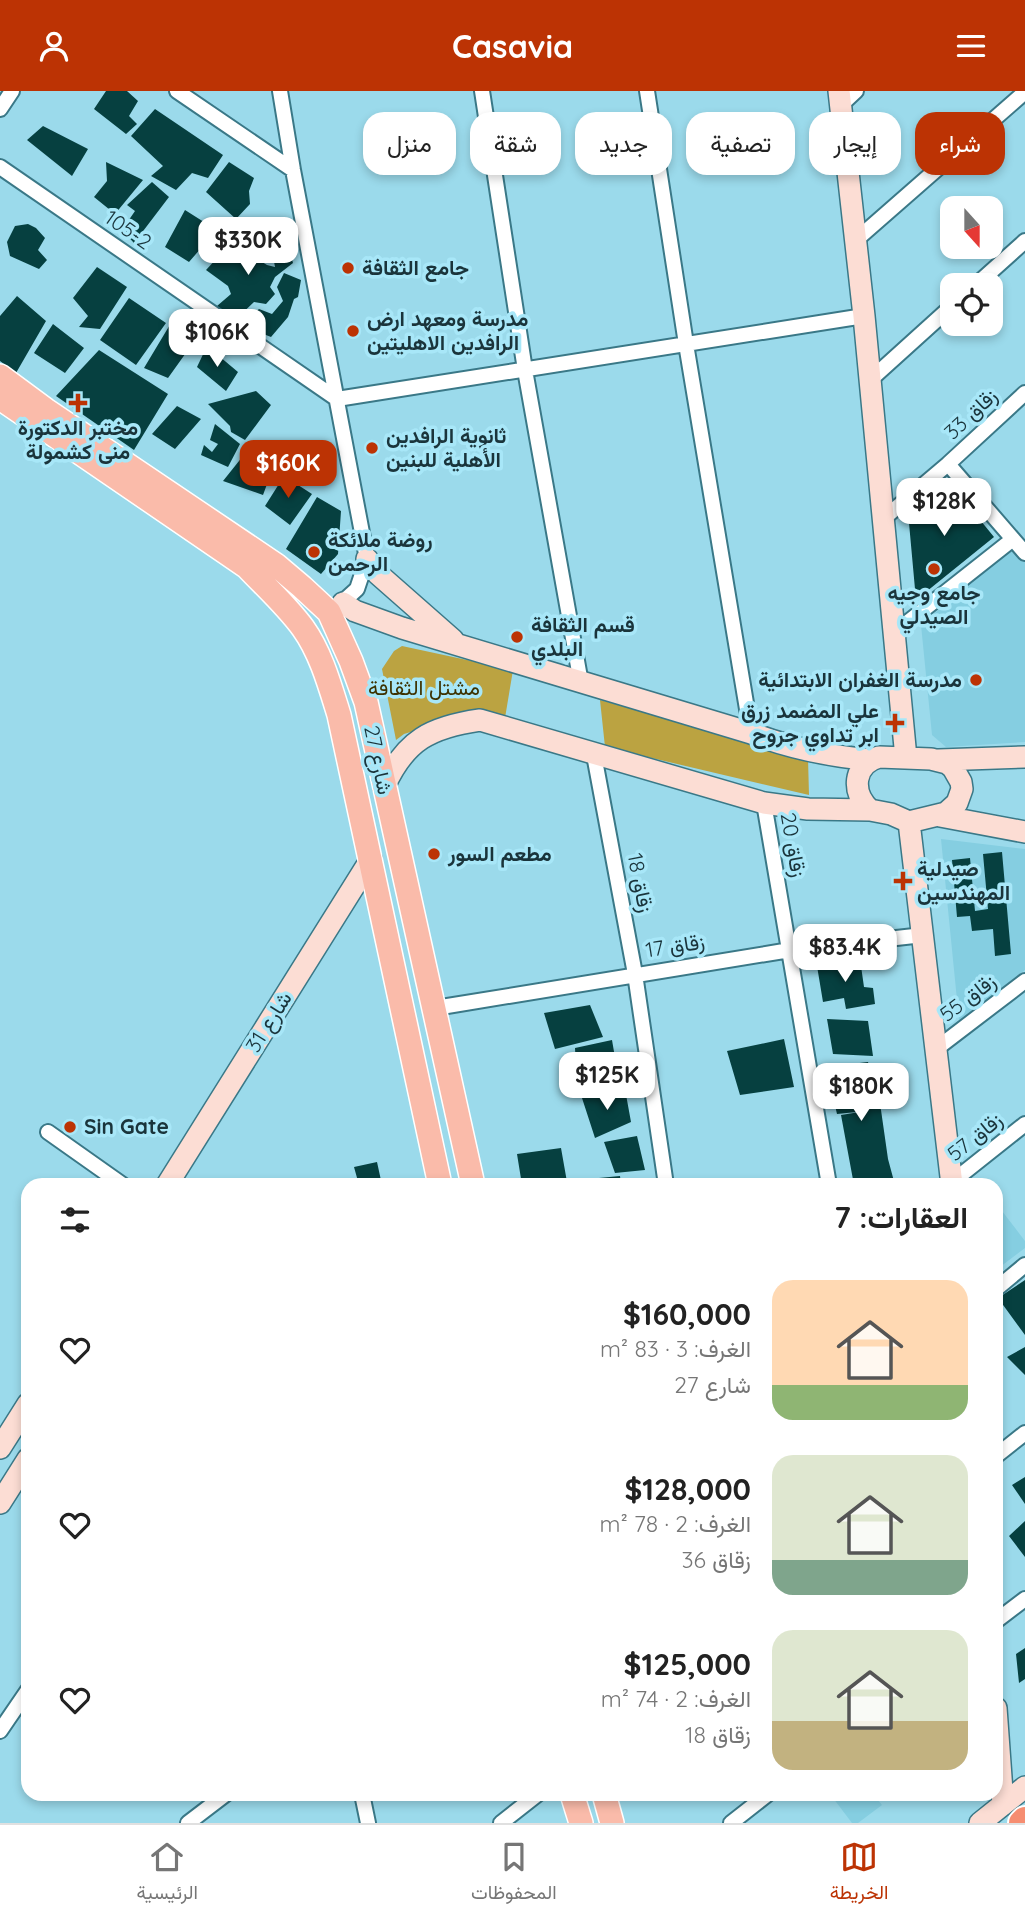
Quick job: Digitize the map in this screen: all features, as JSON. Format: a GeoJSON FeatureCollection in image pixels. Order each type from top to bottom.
{"type":"FeatureCollection","features":[{"type":"Feature","properties":{"kind":"main road","name":"شارع 27"},"geometry":{"type":"LineString","coordinates":[[0,376],[336,608],[347,652],[366,702],[471,1178]]}},
{"type":"Feature","properties":{"kind":"main road","name":"شارع 27"},"geometry":{"type":"LineString","coordinates":[[0,398],[247,567],[279,599],[304,630],[325,673],[339,715],[439,1178]]}},
{"type":"Feature","properties":{"kind":"main road"},"geometry":{"type":"LineString","coordinates":[[429,1133],[460,1126]]}},
{"type":"Feature","properties":{"kind":"main road"},"geometry":{"type":"LineString","coordinates":[[574,1801],[581,1823]]}},
{"type":"Feature","properties":{"kind":"main road"},"geometry":{"type":"LineString","coordinates":[[606,1801],[612,1823]]}},
{"type":"Feature","properties":{"kind":"street"},"geometry":{"type":"LineString","coordinates":[[0,109],[12,91]]}},
{"type":"Feature","properties":{"kind":"street"},"geometry":{"type":"LineString","coordinates":[[177,91],[293,170]]}},
{"type":"Feature","properties":{"kind":"street"},"geometry":{"type":"LineString","coordinates":[[280,91],[367,559],[378,574],[458,643]]}},
{"type":"Feature","properties":{"kind":"street"},"geometry":{"type":"LineString","coordinates":[[482,91],[524,370],[581,683]]}},
{"type":"Feature","properties":{"kind":"street"},"geometry":{"type":"LineString","coordinates":[[646,91],[751,733]]}},
{"type":"Feature","properties":{"kind":"street"},"geometry":{"type":"LineString","coordinates":[[856,91],[840,98],[864,316],[905,758]]}},
{"type":"Feature","properties":{"kind":"street"},"geometry":{"type":"LineString","coordinates":[[856,240],[1025,92]]}},
{"type":"Feature","properties":{"kind":"street","name":"105-2"},"geometry":{"type":"LineString","coordinates":[[0,167],[337,399]]}},
{"type":"Feature","properties":{"kind":"street"},"geometry":{"type":"LineString","coordinates":[[989,273],[1025,241]]}},
{"type":"Feature","properties":{"kind":"street"},"geometry":{"type":"LineString","coordinates":[[337,399],[864,316]]}},
{"type":"Feature","properties":{"kind":"street"},"geometry":{"type":"LineString","coordinates":[[869,381],[940,317]]}},
{"type":"Feature","properties":{"kind":"street","name":"زقاق 33"},"geometry":{"type":"LineString","coordinates":[[882,520],[1025,393]]}},
{"type":"Feature","properties":{"kind":"street"},"geometry":{"type":"LineString","coordinates":[[947,464],[1025,553]]}},
{"type":"Feature","properties":{"kind":"street"},"geometry":{"type":"LineString","coordinates":[[894,633],[1013,539]]}},
{"type":"Feature","properties":{"kind":"street"},"geometry":{"type":"LineString","coordinates":[[336,608],[357,589],[367,559]]}},
{"type":"Feature","properties":{"kind":"street"},"geometry":{"type":"LineString","coordinates":[[336,608],[355,611],[402,628],[806,751],[871,759],[1016,758]]}},
{"type":"Feature","properties":{"kind":"street"},"geometry":{"type":"LineString","coordinates":[[384,787],[392,767],[405,750],[422,737],[442,727],[481,720],[764,803],[808,809],[870,810],[891,814],[909,822],[946,813],[957,803],[961,786],[982,769],[1016,758]]}},
{"type":"Feature","properties":{"kind":"street","name":"زقاق 18"},"geometry":{"type":"LineString","coordinates":[[594,755],[635,974],[665,1178]]}},
{"type":"Feature","properties":{"kind":"street"},"geometry":{"type":"LineString","coordinates":[[870,810],[857,789],[859,772],[871,759]]}},
{"type":"Feature","properties":{"kind":"street"},"geometry":{"type":"LineString","coordinates":[[939,759],[953,768],[961,786],[980,810],[1001,828]]}},
{"type":"Feature","properties":{"kind":"street","name":"زقاق 20"},"geometry":{"type":"LineString","coordinates":[[764,803],[828,1178]]}},
{"type":"Feature","properties":{"kind":"street"},"geometry":{"type":"LineString","coordinates":[[940,816],[1025,832]]}},
{"type":"Feature","properties":{"kind":"street"},"geometry":{"type":"LineString","coordinates":[[909,822],[951,1178]]}},
{"type":"Feature","properties":{"kind":"street","name":"شارع 31"},"geometry":{"type":"LineString","coordinates":[[171,1178],[371,859]]}},
{"type":"Feature","properties":{"kind":"street","name":"زقاق 17"},"geometry":{"type":"LineString","coordinates":[[435,1008],[790,950],[923,935]]}},
{"type":"Feature","properties":{"kind":"street","name":"زقاق 55"},"geometry":{"type":"LineString","coordinates":[[936,1049],[1025,981]]}},
{"type":"Feature","properties":{"kind":"street","name":"زقاق 57"},"geometry":{"type":"LineString","coordinates":[[959,1178],[1025,1124]]}},
{"type":"Feature","properties":{"kind":"street"},"geometry":{"type":"LineString","coordinates":[[48,1132],[113,1178]]}},
{"type":"Feature","properties":{"kind":"street"},"geometry":{"type":"LineString","coordinates":[[1003,1283],[1025,1265]]}},
{"type":"Feature","properties":{"kind":"street"},"geometry":{"type":"LineString","coordinates":[[0,1448],[21,1415]]}},
{"type":"Feature","properties":{"kind":"street"},"geometry":{"type":"LineString","coordinates":[[1003,1450],[1025,1433]]}},
{"type":"Feature","properties":{"kind":"street"},"geometry":{"type":"LineString","coordinates":[[0,1503],[21,1470]]}},
{"type":"Feature","properties":{"kind":"street"},"geometry":{"type":"LineString","coordinates":[[1003,1616],[1025,1599]]}},
{"type":"Feature","properties":{"kind":"street"},"geometry":{"type":"LineString","coordinates":[[0,1731],[21,1700]]}},
{"type":"Feature","properties":{"kind":"street"},"geometry":{"type":"LineString","coordinates":[[1003,1744],[1017,1816]]}},
{"type":"Feature","properties":{"kind":"street"},"geometry":{"type":"LineString","coordinates":[[1017,1816],[1025,1787]]}},
{"type":"Feature","properties":{"kind":"street"},"geometry":{"type":"LineString","coordinates":[[188,1823],[217,1801]]}},
{"type":"Feature","properties":{"kind":"street"},"geometry":{"type":"LineString","coordinates":[[363,1801],[368,1823]]}},
{"type":"Feature","properties":{"kind":"street"},"geometry":{"type":"LineString","coordinates":[[501,1823],[529,1801]]}},
{"type":"Feature","properties":{"kind":"street"},"geometry":{"type":"LineString","coordinates":[[731,1823],[759,1801]]}},
{"type":"Feature","properties":{"kind":"street"},"geometry":{"type":"LineString","coordinates":[[980,1823],[1017,1816]]}},
{"type":"Feature","properties":{"kind":"shaded area","name":"مدرسة الغفران الابتدائية"},"geometry":{"type":"Polygon","coordinates":[[[1013,545],[1025,559],[1025,742],[946,747],[932,735],[921,625],[1013,545]]]}},
{"type":"Feature","properties":{"kind":"shaded area"},"geometry":{"type":"Polygon","coordinates":[[[941,839],[1025,849],[1025,970],[959,1020],[941,839]]]}},
{"type":"Feature","properties":{"kind":"shaded area"},"geometry":{"type":"Polygon","coordinates":[[[1003,1212],[1025,1241],[1025,1248],[1003,1265],[1003,1212]]]}},
{"type":"Feature","properties":{"kind":"shaded area"},"geometry":{"type":"Polygon","coordinates":[[[835,1801],[879,1801],[882,1805],[858,1823],[852,1823],[835,1801]]]}},
{"type":"Feature","properties":{"kind":"green space","name":"مشتل الثقافة"},"geometry":{"type":"Polygon","coordinates":[[[402,646],[513,670],[505,718],[476,712],[404,734],[396,740],[382,669],[394,651],[402,646]]]}},
{"type":"Feature","properties":{"kind":"green space"},"geometry":{"type":"Polygon","coordinates":[[[600,700],[808,758],[809,795],[605,747],[600,700]]]}},
{"type":"Feature","properties":{"kind":"building"},"geometry":{"type":"Polygon","coordinates":[[[106,91],[127,91],[138,101],[129,116],[137,124],[126,134],[94,109],[106,91]]]}},
{"type":"Feature","properties":{"kind":"building"},"geometry":{"type":"Polygon","coordinates":[[[155,109],[223,155],[208,178],[192,173],[176,190],[151,176],[163,166],[131,136],[155,109]]]}},
{"type":"Feature","properties":{"kind":"building"},"geometry":{"type":"Polygon","coordinates":[[[43,126],[88,149],[72,176],[27,140],[43,126]]]}},
{"type":"Feature","properties":{"kind":"building"},"geometry":{"type":"Polygon","coordinates":[[[106,162],[143,180],[115,214],[94,197],[107,181],[106,162]]]}},
{"type":"Feature","properties":{"kind":"building"},"geometry":{"type":"Polygon","coordinates":[[[229,162],[254,178],[249,191],[250,204],[236,219],[206,192],[229,162]]]}},
{"type":"Feature","properties":{"kind":"building"},"geometry":{"type":"Polygon","coordinates":[[[152,182],[169,197],[134,243],[122,230],[135,211],[127,205],[152,182]]]}},
{"type":"Feature","properties":{"kind":"building"},"geometry":{"type":"Polygon","coordinates":[[[185,210],[226,236],[218,249],[211,254],[202,247],[189,262],[165,247],[185,210]]]}},
{"type":"Feature","properties":{"kind":"building"},"geometry":{"type":"Polygon","coordinates":[[[28,224],[45,238],[38,250],[47,260],[39,269],[10,256],[7,242],[15,226],[28,224]]]}},
{"type":"Feature","properties":{"kind":"building"},"geometry":{"type":"Polygon","coordinates":[[[286,239],[293,263],[275,277],[270,287],[275,294],[266,304],[254,302],[233,322],[217,306],[231,294],[228,286],[206,270],[231,243],[275,267],[271,245],[286,239]]]}},
{"type":"Feature","properties":{"kind":"building"},"geometry":{"type":"Polygon","coordinates":[[[97,267],[127,287],[100,329],[79,327],[88,316],[73,298],[97,267]]]}},
{"type":"Feature","properties":{"kind":"building"},"geometry":{"type":"Polygon","coordinates":[[[284,273],[301,280],[298,297],[294,299],[288,317],[271,337],[241,325],[259,309],[272,314],[283,301],[277,287],[284,273]]]}},
{"type":"Feature","properties":{"kind":"building"},"geometry":{"type":"Polygon","coordinates":[[[17,296],[46,321],[16,373],[0,361],[0,316],[17,296]]]}},
{"type":"Feature","properties":{"kind":"building"},"geometry":{"type":"Polygon","coordinates":[[[129,298],[166,323],[136,365],[100,340],[129,298]]]}},
{"type":"Feature","properties":{"kind":"building"},"geometry":{"type":"Polygon","coordinates":[[[171,323],[181,328],[189,323],[203,329],[168,378],[144,368],[171,323]]]}},
{"type":"Feature","properties":{"kind":"building"},"geometry":{"type":"Polygon","coordinates":[[[53,324],[84,348],[65,373],[34,353],[53,324]]]}},
{"type":"Feature","properties":{"kind":"building"},"geometry":{"type":"Polygon","coordinates":[[[207,346],[238,372],[226,391],[197,367],[207,346]]]}},
{"type":"Feature","properties":{"kind":"building"},"geometry":{"type":"Polygon","coordinates":[[[99,350],[168,394],[134,450],[56,396],[99,350]]]}},
{"type":"Feature","properties":{"kind":"building"},"geometry":{"type":"Polygon","coordinates":[[[256,391],[271,405],[245,440],[231,432],[230,426],[208,404],[256,391]]]}},
{"type":"Feature","properties":{"kind":"building"},"geometry":{"type":"Polygon","coordinates":[[[177,406],[201,419],[175,449],[152,434],[177,406]]]}},
{"type":"Feature","properties":{"kind":"building"},"geometry":{"type":"Polygon","coordinates":[[[215,424],[240,444],[228,467],[201,455],[204,445],[212,452],[218,444],[210,440],[215,424]]]}},
{"type":"Feature","properties":{"kind":"building"},"geometry":{"type":"Polygon","coordinates":[[[247,451],[273,468],[263,495],[223,481],[247,451]]]}},
{"type":"Feature","properties":{"kind":"building"},"geometry":{"type":"Polygon","coordinates":[[[284,476],[312,494],[290,525],[265,506],[284,476]]]}},
{"type":"Feature","properties":{"kind":"building","name":"جامع وجيه الصيدلي"},"geometry":{"type":"Polygon","coordinates":[[[950,483],[994,537],[916,600],[909,523],[950,483]]]}},
{"type":"Feature","properties":{"kind":"building"},"geometry":{"type":"Polygon","coordinates":[[[317,497],[341,511],[338,554],[321,574],[286,549],[317,497]]]}},
{"type":"Feature","properties":{"kind":"building"},"geometry":{"type":"Polygon","coordinates":[[[1002,852],[1011,954],[995,956],[993,929],[972,931],[970,916],[957,917],[952,860],[970,858],[975,911],[988,909],[983,854],[1002,852]]]}},
{"type":"Feature","properties":{"kind":"building"},"geometry":{"type":"Polygon","coordinates":[[[860,959],[864,987],[873,988],[875,1004],[846,1009],[844,998],[823,1002],[817,966],[860,959]]]}},
{"type":"Feature","properties":{"kind":"building"},"geometry":{"type":"Polygon","coordinates":[[[590,1005],[603,1037],[555,1049],[544,1013],[590,1005]]]}},
{"type":"Feature","properties":{"kind":"building"},"geometry":{"type":"Polygon","coordinates":[[[827,1019],[868,1021],[873,1056],[833,1054],[827,1019]]]}},
{"type":"Feature","properties":{"kind":"building"},"geometry":{"type":"Polygon","coordinates":[[[784,1039],[794,1087],[740,1095],[727,1051],[784,1039]]]}},
{"type":"Feature","properties":{"kind":"building"},"geometry":{"type":"Polygon","coordinates":[[[612,1040],[619,1081],[577,1087],[575,1048],[612,1040]]]}},
{"type":"Feature","properties":{"kind":"building"},"geometry":{"type":"Polygon","coordinates":[[[868,1062],[881,1110],[893,1178],[853,1178],[841,1115],[866,1111],[837,1114],[826,1067],[868,1062]]]}},
{"type":"Feature","properties":{"kind":"building"},"geometry":{"type":"Polygon","coordinates":[[[625,1089],[631,1122],[595,1138],[582,1098],[625,1089]]]}},
{"type":"Feature","properties":{"kind":"building"},"geometry":{"type":"Polygon","coordinates":[[[637,1136],[645,1170],[615,1173],[604,1142],[637,1136]]]}},
{"type":"Feature","properties":{"kind":"building"},"geometry":{"type":"Polygon","coordinates":[[[561,1148],[566,1178],[521,1178],[517,1154],[561,1148]]]}},
{"type":"Feature","properties":{"kind":"building"},"geometry":{"type":"Polygon","coordinates":[[[377,1162],[380,1178],[357,1178],[354,1167],[377,1162]]]}},
{"type":"Feature","properties":{"kind":"building"},"geometry":{"type":"Polygon","coordinates":[[[1025,1280],[1025,1335],[1003,1305],[1003,1295],[1025,1280]]]}},
{"type":"Feature","properties":{"kind":"building"},"geometry":{"type":"Polygon","coordinates":[[[1025,1347],[1025,1375],[1007,1357],[1025,1347]]]}},
{"type":"Feature","properties":{"kind":"building"},"geometry":{"type":"Polygon","coordinates":[[[1025,1477],[1025,1504],[1012,1485],[1025,1477]]]}},
{"type":"Feature","properties":{"kind":"building"},"geometry":{"type":"Polygon","coordinates":[[[1025,1521],[1025,1557],[1009,1536],[1025,1521]]]}},
{"type":"Feature","properties":{"kind":"building"},"geometry":{"type":"Polygon","coordinates":[[[1025,1648],[1025,1679],[1019,1683],[1016,1654],[1025,1648]]]}},
{"type":"Feature","properties":{"kind":"place","name":"جامع الثقافة"},"geometry":{"type":"Point","coordinates":[348,268]}},
{"type":"Feature","properties":{"kind":"place","name":"مدرسة ومعهد ارض الرافدين الاهليتين"},"geometry":{"type":"Point","coordinates":[353,331]}},
{"type":"Feature","properties":{"kind":"place","name":"مختبر الدكتورة منى كشمولة"},"geometry":{"type":"Point","coordinates":[78,403]}},
{"type":"Feature","properties":{"kind":"place","name":"ثانوية الرافدين الأهلية للبنين"},"geometry":{"type":"Point","coordinates":[372,448]}},
{"type":"Feature","properties":{"kind":"place","name":"روضة ملائكة الرحمن"},"geometry":{"type":"Point","coordinates":[314,552]}},
{"type":"Feature","properties":{"kind":"place","name":"جامع وجيه الصيدلي"},"geometry":{"type":"Point","coordinates":[934,569]}},
{"type":"Feature","properties":{"kind":"place","name":"قسم الثقافة البلدي"},"geometry":{"type":"Point","coordinates":[517,637]}},
{"type":"Feature","properties":{"kind":"place","name":"مدرسة الغفران الابتدائية"},"geometry":{"type":"Point","coordinates":[976,680]}},
{"type":"Feature","properties":{"kind":"place","name":"علي المضمد زرق ابر تداوي جروح"},"geometry":{"type":"Point","coordinates":[895,723]}},
{"type":"Feature","properties":{"kind":"place","name":"مطعم السور"},"geometry":{"type":"Point","coordinates":[434,854]}},
{"type":"Feature","properties":{"kind":"place","name":"صيدلية المهندسين"},"geometry":{"type":"Point","coordinates":[903,881]}},
{"type":"Feature","properties":{"kind":"place","name":"Sin Gate"},"geometry":{"type":"Point","coordinates":[70,1127]}}]}
